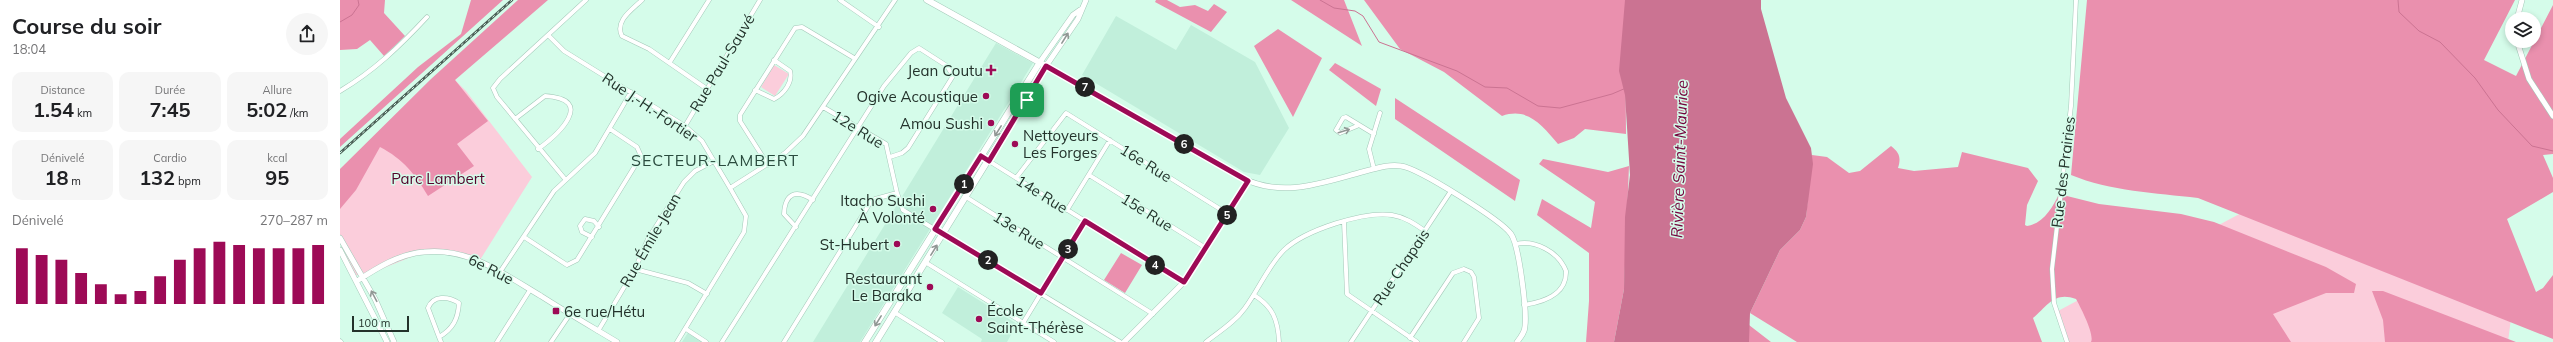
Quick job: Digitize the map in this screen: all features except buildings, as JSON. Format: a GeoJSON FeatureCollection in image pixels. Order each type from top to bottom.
{"type":"FeatureCollection","features":[{"type":"Feature","properties":{"kind":"main road"},"geometry":{"type":"LineString","coordinates":[[876,342],[989,161],[1046,66],[927,0]]}},
{"type":"Feature","properties":{"kind":"main road"},"geometry":{"type":"LineString","coordinates":[[865,342],[1040,62]]}},
{"type":"Feature","properties":{"kind":"street"},"geometry":{"type":"LineString","coordinates":[[565,179],[496,97],[493,88],[500,79],[586,0]]}},
{"type":"Feature","properties":{"kind":"street"},"geometry":{"type":"LineString","coordinates":[[642,0],[626,14],[621,22],[620,32],[624,38],[649,49],[670,62],[707,89]]}},
{"type":"Feature","properties":{"kind":"street"},"geometry":{"type":"LineString","coordinates":[[670,62],[709,0]]}},
{"type":"Feature","properties":{"kind":"street","name":"Rue Paul-Sauvé"},"geometry":{"type":"LineString","coordinates":[[685,126],[760,0]]}},
{"type":"Feature","properties":{"kind":"street"},"geometry":{"type":"LineString","coordinates":[[840,0],[879,27]]}},
{"type":"Feature","properties":{"kind":"street"},"geometry":{"type":"LineString","coordinates":[[730,188],[785,153],[803,136],[854,58],[879,27],[895,0]]}},
{"type":"Feature","properties":{"kind":"street"},"geometry":{"type":"LineString","coordinates":[[1040,62],[1073,15],[1080,9],[1086,0]]}},
{"type":"Feature","properties":{"kind":"street","name":"Rue des Prairies"},"geometry":{"type":"LineString","coordinates":[[2067,342],[2054,303],[2052,269],[2071,106],[2076,0]]}},
{"type":"Feature","properties":{"kind":"street"},"geometry":{"type":"LineString","coordinates":[[2519,12],[2522,0]]}},
{"type":"Feature","properties":{"kind":"street"},"geometry":{"type":"LineString","coordinates":[[1080,9],[1078,19],[1046,66],[1248,181],[1268,188],[1289,189],[1374,169],[1392,166],[1410,168],[1423,173],[1506,228],[1516,244],[1524,305],[1525,328],[1517,342]]}},
{"type":"Feature","properties":{"kind":"street"},"geometry":{"type":"LineString","coordinates":[[340,91],[359,80],[391,55],[427,17]]}},
{"type":"Feature","properties":{"kind":"street"},"geometry":{"type":"LineString","coordinates":[[768,164],[740,121],[740,115],[795,28],[802,27],[854,58]]}},
{"type":"Feature","properties":{"kind":"street","name":"Rue J.-H.-Fortier"},"geometry":{"type":"LineString","coordinates":[[548,35],[564,51],[685,126],[702,141],[746,216],[744,232],[677,342]]}},
{"type":"Feature","properties":{"kind":"street"},"geometry":{"type":"LineString","coordinates":[[722,342],[884,86],[915,50],[919,48],[947,66],[952,76],[908,148],[902,154],[890,157]]}},
{"type":"Feature","properties":{"kind":"street"},"geometry":{"type":"LineString","coordinates":[[2520,48],[2527,74],[2553,116]]}},
{"type":"Feature","properties":{"kind":"street"},"geometry":{"type":"LineString","coordinates":[[755,90],[774,99],[781,96],[790,81],[790,71],[774,60]]}},
{"type":"Feature","properties":{"kind":"street"},"geometry":{"type":"LineString","coordinates":[[500,272],[554,192],[565,179],[579,171],[595,153],[631,92]]}},
{"type":"Feature","properties":{"kind":"street"},"geometry":{"type":"LineString","coordinates":[[514,119],[545,96],[557,97],[567,104],[571,109],[571,116],[557,135],[538,148]]}},
{"type":"Feature","properties":{"kind":"street","name":"12e Rue"},"geometry":{"type":"LineString","coordinates":[[823,107],[859,126],[886,144],[897,193],[903,210],[944,233],[1120,342]]}},
{"type":"Feature","properties":{"kind":"street","name":"16e Rue"},"geometry":{"type":"LineString","coordinates":[[1016,178],[1065,113],[1228,214]]}},
{"type":"Feature","properties":{"kind":"street"},"geometry":{"type":"LineString","coordinates":[[1374,169],[1369,151],[1380,114]]}},
{"type":"Feature","properties":{"kind":"street"},"geometry":{"type":"LineString","coordinates":[[1358,126],[1340,133],[1336,130],[1344,117],[1374,134]]}},
{"type":"Feature","properties":{"kind":"street"},"geometry":{"type":"LineString","coordinates":[[524,237],[567,265],[577,260],[592,238],[641,156],[637,147],[610,129]]}},
{"type":"Feature","properties":{"kind":"street"},"geometry":{"type":"LineString","coordinates":[[1067,210],[1110,140]]}},
{"type":"Feature","properties":{"kind":"street","name":"14e Rue"},"geometry":{"type":"LineString","coordinates":[[981,156],[1184,282]]}},
{"type":"Feature","properties":{"kind":"street","name":"Rue Émile-Jean"},"geometry":{"type":"LineString","coordinates":[[598,331],[635,269],[648,239],[684,182],[695,171],[714,161]]}},
{"type":"Feature","properties":{"kind":"street","name":"15e Rue"},"geometry":{"type":"LineString","coordinates":[[1089,175],[1206,248]]}},
{"type":"Feature","properties":{"kind":"street"},"geometry":{"type":"LineString","coordinates":[[1124,342],[1184,282],[1248,181]]}},
{"type":"Feature","properties":{"kind":"street","name":"Rue Chapais"},"geometry":{"type":"LineString","coordinates":[[1351,342],[1451,192]]}},
{"type":"Feature","properties":{"kind":"street"},"geometry":{"type":"LineString","coordinates":[[784,342],[870,203],[875,199],[897,193]]}},
{"type":"Feature","properties":{"kind":"street"},"geometry":{"type":"LineString","coordinates":[[796,227],[784,214],[784,203],[789,197],[796,194],[803,194],[813,200]]}},
{"type":"Feature","properties":{"kind":"street","name":"13e Rue"},"geometry":{"type":"LineString","coordinates":[[966,197],[1153,314]]}},
{"type":"Feature","properties":{"kind":"street"},"geometry":{"type":"LineString","coordinates":[[1206,342],[1234,320],[1254,295],[1278,257],[1293,243],[1311,232],[1344,222],[1387,214],[1403,218],[1425,231]]}},
{"type":"Feature","properties":{"kind":"street"},"geometry":{"type":"LineString","coordinates":[[592,238],[582,232],[580,226],[585,219],[594,221],[599,226]]}},
{"type":"Feature","properties":{"kind":"street"},"geometry":{"type":"LineString","coordinates":[[1023,323],[1085,221]]}},
{"type":"Feature","properties":{"kind":"street"},"geometry":{"type":"LineString","coordinates":[[1344,222],[1347,294],[1371,312],[1417,342]]}},
{"type":"Feature","properties":{"kind":"street"},"geometry":{"type":"LineString","coordinates":[[340,238],[383,315],[394,342]]}},
{"type":"Feature","properties":{"kind":"street"},"geometry":{"type":"LineString","coordinates":[[1516,244],[1536,244],[1557,258],[1566,270],[1563,283],[1548,300],[1524,305]]}},
{"type":"Feature","properties":{"kind":"street"},"geometry":{"type":"LineString","coordinates":[[340,250],[387,342]]}},
{"type":"Feature","properties":{"kind":"street","name":"6e Rue"},"geometry":{"type":"LineString","coordinates":[[357,281],[400,258],[416,253],[437,251],[470,257],[500,272],[617,342]]}},
{"type":"Feature","properties":{"kind":"street"},"geometry":{"type":"LineString","coordinates":[[926,262],[1054,342]]}},
{"type":"Feature","properties":{"kind":"street"},"geometry":{"type":"LineString","coordinates":[[635,269],[688,283],[707,294]]}},
{"type":"Feature","properties":{"kind":"street"},"geometry":{"type":"LineString","coordinates":[[1410,338],[1453,273],[1464,269],[1471,272],[1474,277],[1480,316],[1464,342]]}},
{"type":"Feature","properties":{"kind":"street"},"geometry":{"type":"LineString","coordinates":[[899,287],[907,292]]}},
{"type":"Feature","properties":{"kind":"street"},"geometry":{"type":"LineString","coordinates":[[496,342],[530,290]]}},
{"type":"Feature","properties":{"kind":"street"},"geometry":{"type":"LineString","coordinates":[[1254,295],[1267,304],[1275,315],[1279,342]]}},
{"type":"Feature","properties":{"kind":"street"},"geometry":{"type":"LineString","coordinates":[[437,298],[453,299],[459,303],[458,315],[449,331],[440,340],[428,308],[431,302],[437,298]]}},
{"type":"Feature","properties":{"kind":"street"},"geometry":{"type":"LineString","coordinates":[[894,312],[942,342]]}},
{"type":"Feature","properties":{"kind":"street"},"geometry":{"type":"LineString","coordinates":[[551,342],[570,314]]}},
{"type":"Feature","properties":{"kind":"street"},"geometry":{"type":"LineString","coordinates":[[686,329],[706,342]]}},
{"type":"Feature","properties":{"kind":"shaded area"},"geometry":{"type":"Polygon","coordinates":[[[1116,16],[1176,50],[1191,25],[1255,62],[1289,128],[1260,175],[1244,172],[1082,75],[1116,16]]]}},
{"type":"Feature","properties":{"kind":"shaded area"},"geometry":{"type":"Polygon","coordinates":[[[996,43],[1033,63],[860,342],[813,342],[996,43]]]}},
{"type":"Feature","properties":{"kind":"shaded area","name":"École Saint-Thérèse"},"geometry":{"type":"Polygon","coordinates":[[[958,287],[1017,324],[1007,342],[981,342],[982,339],[942,313],[958,287]]]}},
{"type":"Feature","properties":{"kind":"shaded area"},"geometry":{"type":"Polygon","coordinates":[[[689,331],[706,342],[682,342],[689,331]]]}},
{"type":"Feature","properties":{"kind":"green space"},"geometry":{"type":"Polygon","coordinates":[[[340,0],[385,0],[384,13],[405,36],[384,56],[370,40],[357,49],[340,50],[340,0]]]}},
{"type":"Feature","properties":{"kind":"green space"},"geometry":{"type":"Polygon","coordinates":[[[471,0],[503,0],[340,147],[340,139],[418,67],[461,34],[471,0]]]}},
{"type":"Feature","properties":{"kind":"green space"},"geometry":{"type":"Polygon","coordinates":[[[518,0],[548,0],[455,80],[488,121],[457,144],[474,166],[428,196],[408,168],[380,147],[356,190],[340,209],[340,169],[431,79],[518,0]]]}},
{"type":"Feature","properties":{"kind":"green space"},"geometry":{"type":"Polygon","coordinates":[[[1156,0],[1167,0],[1180,7],[1195,5],[1208,11],[1214,4],[1227,12],[1211,32],[1155,2],[1156,0]]]}},
{"type":"Feature","properties":{"kind":"green space"},"geometry":{"type":"Polygon","coordinates":[[[1291,0],[1344,0],[1362,46],[1291,0]]]}},
{"type":"Feature","properties":{"kind":"green space"},"geometry":{"type":"Polygon","coordinates":[[[1364,0],[1625,0],[1626,134],[1585,129],[1574,138],[1558,144],[1540,124],[1527,116],[1511,114],[1502,116],[1444,72],[1400,49],[1364,0]]]}},
{"type":"Feature","properties":{"kind":"green space"},"geometry":{"type":"Polygon","coordinates":[[[2087,0],[2515,0],[2509,12],[2505,12],[2505,19],[2484,60],[2516,76],[2531,48],[2541,48],[2541,28],[2553,5],[2553,154],[2543,155],[2553,178],[2553,192],[2507,219],[2536,292],[2543,288],[2553,275],[2553,339],[2198,198],[2117,188],[2101,185],[2071,175],[2087,0]]]}},
{"type":"Feature","properties":{"kind":"green space"},"geometry":{"type":"Polygon","coordinates":[[[1278,29],[1322,58],[1293,117],[1254,46],[1278,29]]]}},
{"type":"Feature","properties":{"kind":"green space"},"geometry":{"type":"Polygon","coordinates":[[[1335,63],[1381,89],[1376,106],[1329,70],[1335,63]]]}},
{"type":"Feature","properties":{"kind":"green space"},"geometry":{"type":"Polygon","coordinates":[[[774,65],[789,74],[775,96],[761,87],[774,65]]]}},
{"type":"Feature","properties":{"kind":"green space","name":"Parc Lambert"},"geometry":{"type":"Polygon","coordinates":[[[455,80],[466,91],[532,177],[480,260],[426,251],[364,276],[356,275],[340,243],[340,169],[455,80]]]}},
{"type":"Feature","properties":{"kind":"green space"},"geometry":{"type":"Polygon","coordinates":[[[1395,98],[1520,180],[1515,201],[1395,119],[1395,98]]]}},
{"type":"Feature","properties":{"kind":"green space"},"geometry":{"type":"Polygon","coordinates":[[[1891,146],[1899,156],[1898,168],[1914,171],[1958,167],[1962,152],[2028,168],[2038,181],[2027,205],[2025,225],[2027,226],[2038,222],[2047,214],[2059,194],[2099,204],[2181,214],[2214,222],[2326,267],[2356,284],[2354,293],[2326,293],[2273,314],[2291,342],[2091,342],[2091,333],[2081,308],[2076,299],[2069,297],[2057,298],[2033,318],[2042,342],[1797,342],[1750,313],[1780,250],[1800,230],[1806,217],[1812,155],[1827,157],[1849,173],[1860,171],[1891,146]]]}},
{"type":"Feature","properties":{"kind":"green space"},"geometry":{"type":"Polygon","coordinates":[[[1543,159],[1608,172],[1629,166],[1624,289],[1614,342],[1586,342],[1589,301],[1589,253],[1537,215],[1542,199],[1591,228],[1595,202],[1539,164],[1543,159]]]}},
{"type":"Feature","properties":{"kind":"green space"},"geometry":{"type":"Polygon","coordinates":[[[2245,211],[2511,318],[2508,342],[2069,342],[2058,311],[2245,211]]]}},
{"type":"Feature","properties":{"kind":"green space"},"geometry":{"type":"Polygon","coordinates":[[[1121,253],[1142,265],[1125,293],[1104,280],[1121,253]]]}},
{"type":"Feature","properties":{"kind":"green space"},"geometry":{"type":"Polygon","coordinates":[[[2372,291],[2383,291],[2516,342],[2385,342],[2383,320],[2372,291]]]}},
{"type":"Feature","properties":{"kind":"green space"},"geometry":{"type":"Polygon","coordinates":[[[1749,325],[1771,342],[1747,342],[1749,325]]]}},
{"type":"Feature","properties":{"kind":"water","name":"Rivière Saint-Maurice"},"geometry":{"type":"Polygon","coordinates":[[[1625,0],[1761,0],[1761,9],[1786,98],[1811,148],[1813,164],[1806,217],[1800,230],[1780,250],[1750,313],[1749,342],[1614,342],[1624,289],[1625,217],[1630,175],[1625,95],[1619,71],[1625,0]]]}},
{"type":"Feature","properties":{"kind":"waterway"},"geometry":{"type":"LineString","coordinates":[[340,22],[352,15],[359,5],[358,0]]}},
{"type":"Feature","properties":{"kind":"waterway"},"geometry":{"type":"LineString","coordinates":[[1320,0],[1334,8],[1355,11],[1363,16],[1379,42],[1457,71],[1485,87],[1507,88],[1538,106],[1560,108],[1612,94],[1626,88]]}},
{"type":"Feature","properties":{"kind":"waterway"},"geometry":{"type":"LineString","coordinates":[[2398,0],[2399,12],[2419,31],[2440,42],[2475,78],[2498,110],[2532,146],[2553,151]]}},
{"type":"Feature","properties":{"kind":"railway"},"geometry":{"type":"LineString","coordinates":[[340,153],[512,0]]}},
{"type":"Feature","properties":{"kind":"place","name":"Jean Coutu"},"geometry":{"type":"Point","coordinates":[991,70]}},
{"type":"Feature","properties":{"kind":"place","name":"Ogive Acoustique"},"geometry":{"type":"Point","coordinates":[986,96]}},
{"type":"Feature","properties":{"kind":"place","name":"Amou Sushi"},"geometry":{"type":"Point","coordinates":[991,123]}},
{"type":"Feature","properties":{"kind":"place","name":"Nettoyeurs Les Forges"},"geometry":{"type":"Point","coordinates":[1015,144]}},
{"type":"Feature","properties":{"kind":"place","name":"Itacho Sushi À Volonté"},"geometry":{"type":"Point","coordinates":[933,209]}},
{"type":"Feature","properties":{"kind":"place","name":"St-Hubert"},"geometry":{"type":"Point","coordinates":[897,244]}},
{"type":"Feature","properties":{"kind":"place","name":"Restaurant Le Baraka"},"geometry":{"type":"Point","coordinates":[930,287]}},
{"type":"Feature","properties":{"kind":"place","name":"6e rue/Hétu"},"geometry":{"type":"Point","coordinates":[556,311]}},
{"type":"Feature","properties":{"kind":"place","name":"École Saint-Thérèse"},"geometry":{"type":"Point","coordinates":[979,319]}},
{"type":"Feature","properties":{"kind":"district","name":"SECTEUR-LAMBERT"},"geometry":{"type":"Point","coordinates":[715,160]}},
{"type":"Feature","properties":{"kind":"route"},"geometry":{"type":"LineString","coordinates":[[1046,66],[1248,181],[1184,282],[1085,221],[1041,293],[948,235],[935,229],[981,156],[989,161],[1027,100],[1045,72],[1046,66]]}}]}
